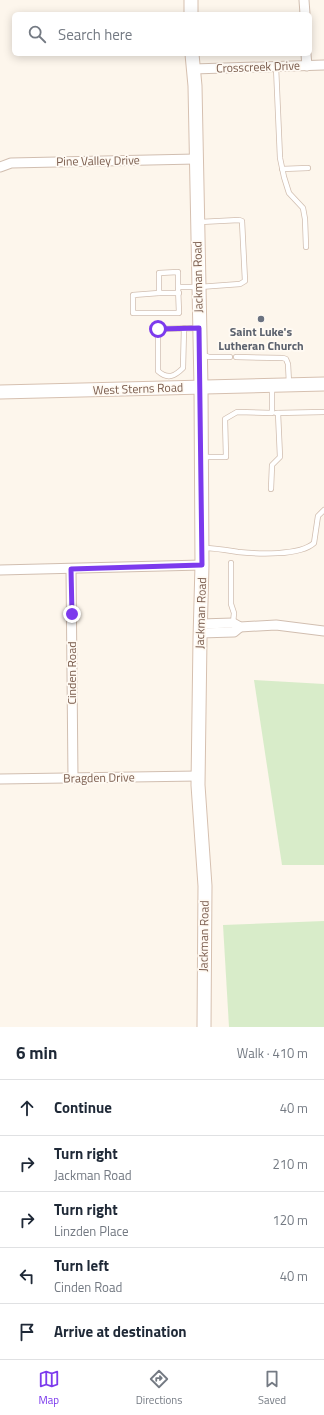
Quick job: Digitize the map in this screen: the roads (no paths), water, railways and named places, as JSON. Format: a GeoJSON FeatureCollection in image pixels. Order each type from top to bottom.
{"type":"FeatureCollection","features":[{"type":"Feature","properties":{"kind":"street"},"geometry":{"type":"LineString","coordinates":[[191,0],[191,12]]}},
{"type":"Feature","properties":{"kind":"street"},"geometry":{"type":"LineString","coordinates":[[304,0],[305,12]]}},
{"type":"Feature","properties":{"kind":"street","name":"Jackman Road"},"geometry":{"type":"LineString","coordinates":[[192,56],[195,86],[201,387],[202,565],[198,776],[205,886],[204,1027]]}},
{"type":"Feature","properties":{"kind":"street"},"geometry":{"type":"LineString","coordinates":[[306,56],[307,66]]}},
{"type":"Feature","properties":{"kind":"street","name":"Crosscreek Drive"},"geometry":{"type":"LineString","coordinates":[[193,69],[324,65]]}},
{"type":"Feature","properties":{"kind":"street","name":"Pine Valley Drive"},"geometry":{"type":"LineString","coordinates":[[0,167],[11,163],[196,159]]}},
{"type":"Feature","properties":{"kind":"street","name":"West Sterns Road"},"geometry":{"type":"LineString","coordinates":[[0,392],[324,384]]}},
{"type":"Feature","properties":{"kind":"street"},"geometry":{"type":"LineString","coordinates":[[0,570],[202,565]]}},
{"type":"Feature","properties":{"kind":"street","name":"Cinden Road"},"geometry":{"type":"LineString","coordinates":[[71,569],[73,778]]}},
{"type":"Feature","properties":{"kind":"street"},"geometry":{"type":"LineString","coordinates":[[200,629],[234,632],[237,625],[276,625],[324,631]]}},
{"type":"Feature","properties":{"kind":"street","name":"Bragden Drive"},"geometry":{"type":"LineString","coordinates":[[0,778],[198,776]]}},
{"type":"Feature","properties":{"kind":"lane"},"geometry":{"type":"LineString","coordinates":[[276,67],[280,158],[289,192],[303,208],[306,247]]}},
{"type":"Feature","properties":{"kind":"lane"},"geometry":{"type":"LineString","coordinates":[[282,169],[308,168]]}},
{"type":"Feature","properties":{"kind":"lane"},"geometry":{"type":"LineString","coordinates":[[178,287],[240,284],[245,280],[242,221],[197,222]]}},
{"type":"Feature","properties":{"kind":"lane"},"geometry":{"type":"LineString","coordinates":[[159,293],[159,273],[178,272],[179,293],[179,313],[133,313],[133,295],[179,293]]}},
{"type":"Feature","properties":{"kind":"lane"},"geometry":{"type":"LineString","coordinates":[[184,328],[183,368],[177,374],[170,376],[163,375],[158,371],[158,329],[184,328],[199,328]]}},
{"type":"Feature","properties":{"kind":"lane"},"geometry":{"type":"LineString","coordinates":[[200,353],[209,358],[230,357]]}},
{"type":"Feature","properties":{"kind":"lane"},"geometry":{"type":"LineString","coordinates":[[236,357],[286,359],[288,364],[288,385]]}},
{"type":"Feature","properties":{"kind":"lane"},"geometry":{"type":"LineString","coordinates":[[272,385],[272,413]]}},
{"type":"Feature","properties":{"kind":"lane"},"geometry":{"type":"LineString","coordinates":[[201,457],[226,457],[225,419],[237,412],[324,412]]}},
{"type":"Feature","properties":{"kind":"lane"},"geometry":{"type":"LineString","coordinates":[[271,489],[272,464],[280,457],[278,413]]}},
{"type":"Feature","properties":{"kind":"lane"},"geometry":{"type":"LineString","coordinates":[[202,548],[215,548],[249,553],[288,553],[308,548],[314,543],[318,516],[324,510]]}},
{"type":"Feature","properties":{"kind":"lane"},"geometry":{"type":"LineString","coordinates":[[230,563],[231,604],[237,625]]}},
{"type":"Feature","properties":{"kind":"place","name":"Saint Luke's Lutheran Church"},"geometry":{"type":"Point","coordinates":[261,319]}}]}
